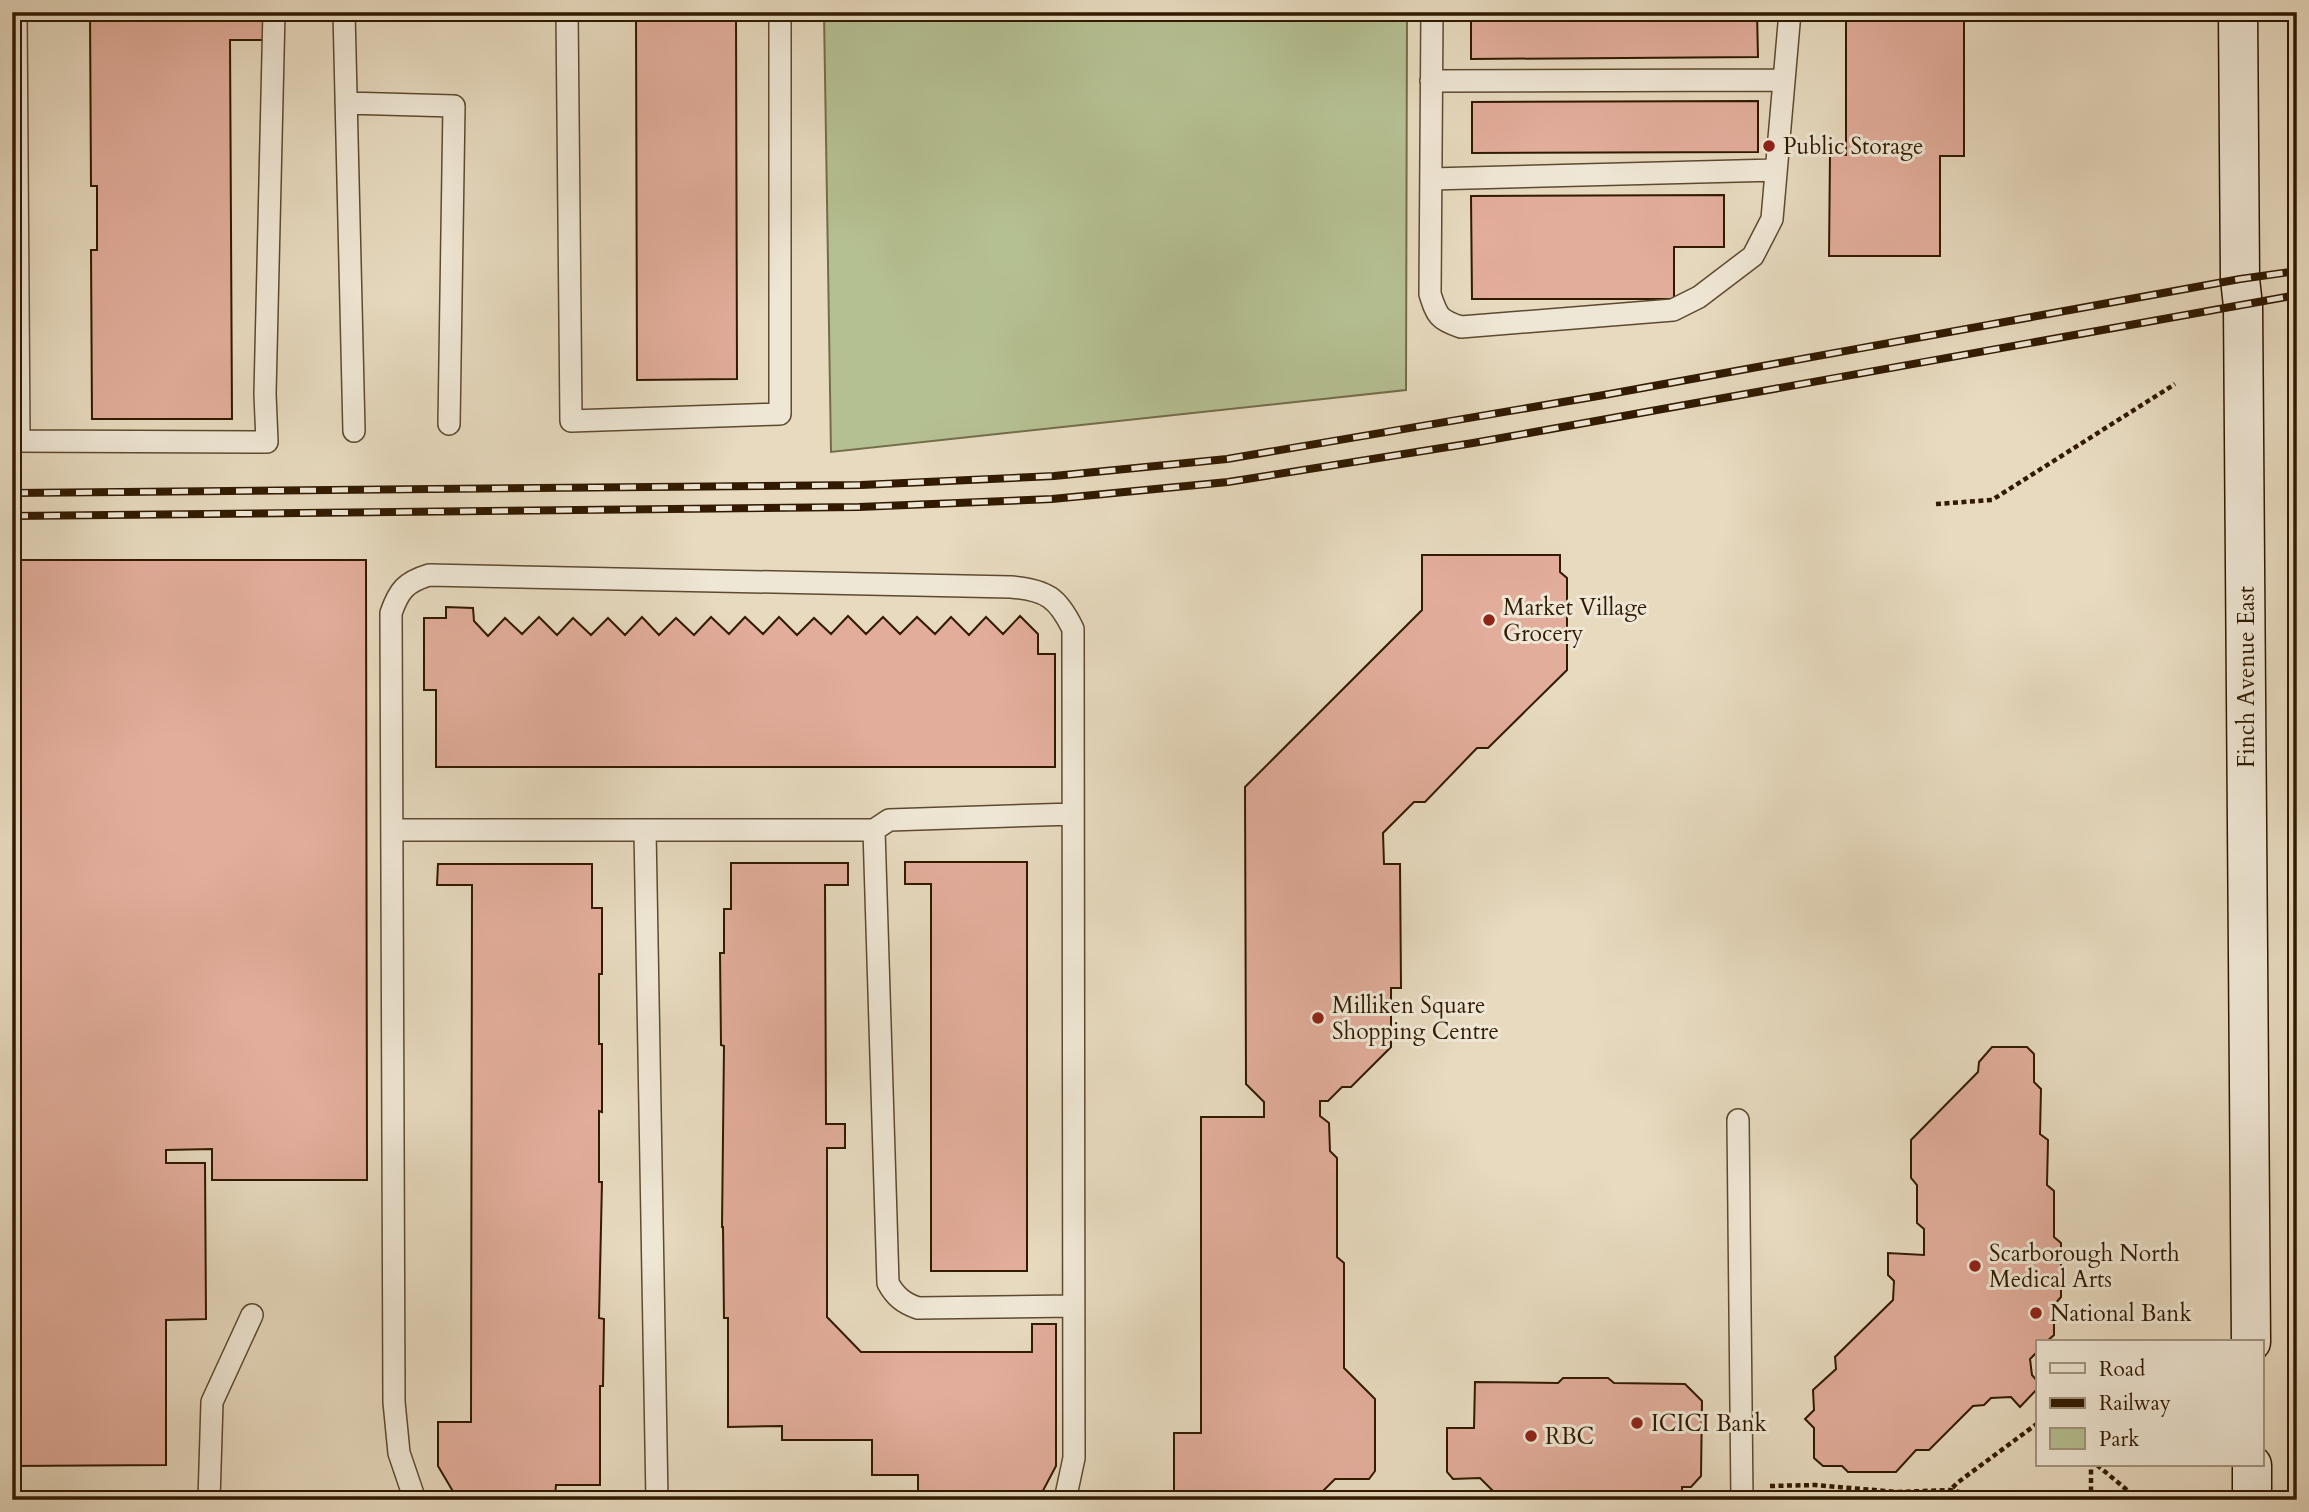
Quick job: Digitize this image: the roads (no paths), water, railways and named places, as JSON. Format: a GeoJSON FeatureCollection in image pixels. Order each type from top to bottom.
{"type":"FeatureCollection","features":[{"type":"Feature","properties":{"kind":"main road","name":"Finch Avenue East"},"geometry":{"type":"LineString","coordinates":[[2238,12],[2251,1340]]}},
{"type":"Feature","properties":{"kind":"main road"},"geometry":{"type":"LineString","coordinates":[[2252,1466],[2252,1500]]}},
{"type":"Feature","properties":{"kind":"lane"},"geometry":{"type":"LineString","coordinates":[[16,12],[15,441],[267,442],[265,380],[274,12]]}},
{"type":"Feature","properties":{"kind":"lane"},"geometry":{"type":"LineString","coordinates":[[344,12],[354,431]]}},
{"type":"Feature","properties":{"kind":"lane"},"geometry":{"type":"LineString","coordinates":[[567,12],[572,421],[780,414],[780,12]]}},
{"type":"Feature","properties":{"kind":"lane"},"geometry":{"type":"LineString","coordinates":[[1432,12],[1430,294],[1435,312],[1445,322],[1461,327],[1673,310],[1699,297],[1753,256],[1772,219],[1790,12]]}},
{"type":"Feature","properties":{"kind":"lane"},"geometry":{"type":"LineString","coordinates":[[1431,81],[1784,80]]}},
{"type":"Feature","properties":{"kind":"lane"},"geometry":{"type":"LineString","coordinates":[[346,103],[454,106],[449,424]]}},
{"type":"Feature","properties":{"kind":"lane"},"geometry":{"type":"LineString","coordinates":[[1431,179],[1776,170]]}},
{"type":"Feature","properties":{"kind":"lane"},"geometry":{"type":"LineString","coordinates":[[415,1500],[400,1453],[394,1402],[391,613],[397,597],[411,581],[429,575],[1011,587],[1048,596],[1063,608],[1073,629],[1074,1458],[1065,1500]]}},
{"type":"Feature","properties":{"kind":"lane"},"geometry":{"type":"LineString","coordinates":[[392,830],[874,830],[889,820],[1073,814]]}},
{"type":"Feature","properties":{"kind":"lane"},"geometry":{"type":"LineString","coordinates":[[645,830],[657,1500]]}},
{"type":"Feature","properties":{"kind":"lane"},"geometry":{"type":"LineString","coordinates":[[874,830],[888,1283],[894,1295],[906,1304],[918,1308],[1073,1306]]}},
{"type":"Feature","properties":{"kind":"lane"},"geometry":{"type":"LineString","coordinates":[[1738,1120],[1742,1493]]}},
{"type":"Feature","properties":{"kind":"lane"},"geometry":{"type":"LineString","coordinates":[[208,1500],[212,1402],[252,1315]]}},
{"type":"Feature","properties":{"kind":"railway"},"geometry":{"type":"LineString","coordinates":[[12,493],[861,485],[1054,476],[1227,459],[1604,395],[2240,279],[2297,271]]}},
{"type":"Feature","properties":{"kind":"railway"},"geometry":{"type":"LineString","coordinates":[[12,516],[859,507],[1052,499],[1228,482],[1473,443],[2297,295]]}},
{"type":"Feature","properties":{"kind":"place","name":"Public Storage"},"geometry":{"type":"Point","coordinates":[1769,146]}},
{"type":"Feature","properties":{"kind":"place","name":"Market Village Grocery"},"geometry":{"type":"Point","coordinates":[1489,620]}},
{"type":"Feature","properties":{"kind":"place","name":"Milliken Square Shopping Centre"},"geometry":{"type":"Point","coordinates":[1318,1018]}},
{"type":"Feature","properties":{"kind":"place","name":"Scarborough North Medical Arts"},"geometry":{"type":"Point","coordinates":[1975,1266]}},
{"type":"Feature","properties":{"kind":"place","name":"National Bank"},"geometry":{"type":"Point","coordinates":[2036,1313]}},
{"type":"Feature","properties":{"kind":"place","name":"ICICI Bank"},"geometry":{"type":"Point","coordinates":[1637,1423]}},
{"type":"Feature","properties":{"kind":"place","name":"RBC"},"geometry":{"type":"Point","coordinates":[1531,1436]}}]}
